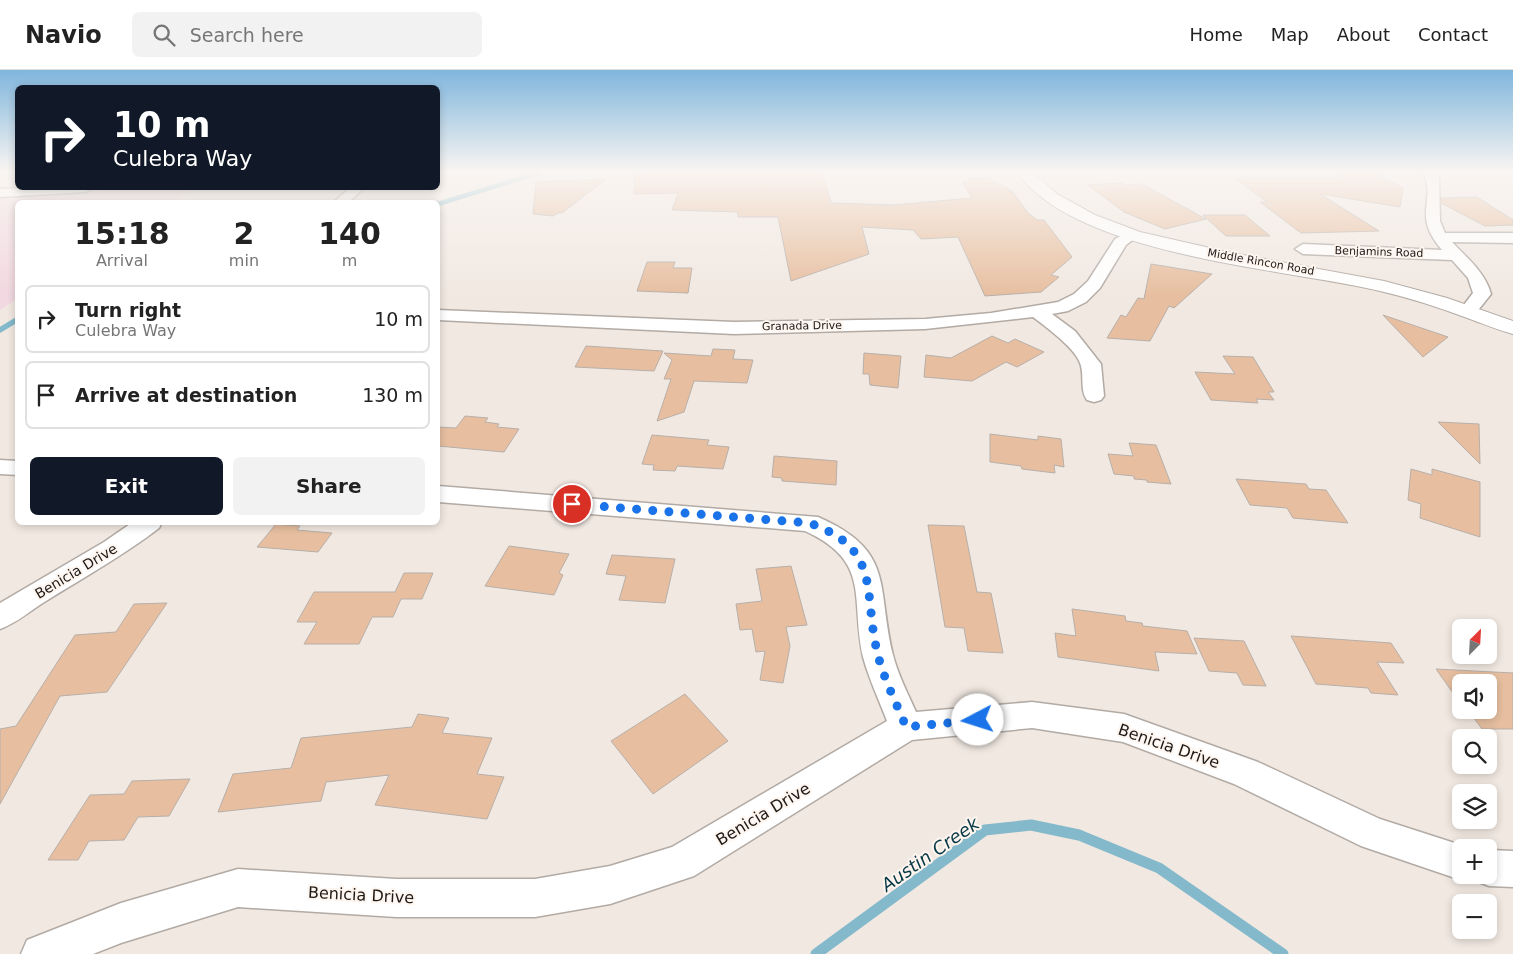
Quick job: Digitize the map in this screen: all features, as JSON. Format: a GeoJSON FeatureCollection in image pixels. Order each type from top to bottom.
{"type":"FeatureCollection","features":[{"type":"Feature","properties":{"kind":"street","name":"Middle Rincon Road"},"geometry":{"type":"LineString","coordinates":[[1076,212],[1131,235],[1184,248],[1365,282],[1469,310],[1513,328]]}},
{"type":"Feature","properties":{"kind":"street"},"geometry":{"type":"LineString","coordinates":[[1433,212],[1433,226],[1440,237],[1454,255],[1471,270],[1482,284],[1482,294],[1469,310]]}},
{"type":"Feature","properties":{"kind":"street","name":"Granada Drive"},"geometry":{"type":"LineString","coordinates":[[440,315],[734,328],[925,324],[1038,312],[1062,307],[1080,298],[1094,284],[1120,242],[1131,235]]}},
{"type":"Feature","properties":{"kind":"street","name":"Benjamins Road"},"geometry":{"type":"LineString","coordinates":[[1440,237],[1513,238]]}},
{"type":"Feature","properties":{"kind":"street","name":"Benjamins Road"},"geometry":{"type":"LineString","coordinates":[[1303,249],[1454,255]]}},
{"type":"Feature","properties":{"kind":"street"},"geometry":{"type":"LineString","coordinates":[[1038,312],[1068,335],[1091,364],[1094,396]]}},
{"type":"Feature","properties":{"kind":"street"},"geometry":{"type":"LineString","coordinates":[[0,467],[15,468]]}},
{"type":"Feature","properties":{"kind":"street"},"geometry":{"type":"LineString","coordinates":[[440,494],[809,523],[831,530],[846,542],[861,561],[867,582],[878,656],[906,727]]}},
{"type":"Feature","properties":{"kind":"street","name":"Benicia Drive"},"geometry":{"type":"LineString","coordinates":[[0,618],[51,584],[132,538],[147,525]]}},
{"type":"Feature","properties":{"kind":"street","name":"Benicia Drive"},"geometry":{"type":"LineString","coordinates":[[41,954],[120,923],[238,888],[396,898],[535,898],[610,885],[681,863],[906,727],[1032,715],[1124,728],[1246,773],[1374,834],[1452,859]]}},
{"type":"Feature","properties":{"kind":"street"},"geometry":{"type":"LineString","coordinates":[[1497,869],[1513,870]]}},
{"type":"Feature","properties":{"kind":"shaded area"},"geometry":{"type":"Polygon","coordinates":[[[0,212],[15,212],[15,300],[0,310],[0,212]]]}},
{"type":"Feature","properties":{"kind":"building"},"geometry":{"type":"Polygon","coordinates":[[[533,212],[563,212],[553,216],[533,214],[533,212]]]}},
{"type":"Feature","properties":{"kind":"building"},"geometry":{"type":"Polygon","coordinates":[[[738,212],[1027,212],[1037,220],[1044,220],[1072,257],[1051,275],[1059,277],[1041,292],[985,296],[958,237],[921,239],[913,230],[862,227],[869,254],[791,281],[778,217],[738,217],[738,212]]]}},
{"type":"Feature","properties":{"kind":"building"},"geometry":{"type":"Polygon","coordinates":[[[1125,212],[1194,212],[1206,219],[1165,229],[1125,212]]]}},
{"type":"Feature","properties":{"kind":"building"},"geometry":{"type":"Polygon","coordinates":[[[1274,212],[1349,212],[1379,231],[1301,233],[1274,212]]]}},
{"type":"Feature","properties":{"kind":"building"},"geometry":{"type":"Polygon","coordinates":[[[1459,212],[1501,212],[1513,220],[1513,225],[1485,226],[1459,212]]]}},
{"type":"Feature","properties":{"kind":"building"},"geometry":{"type":"Polygon","coordinates":[[[1203,215],[1245,215],[1270,236],[1226,236],[1203,215]]]}},
{"type":"Feature","properties":{"kind":"building"},"geometry":{"type":"Polygon","coordinates":[[[647,262],[675,262],[673,268],[692,268],[688,293],[637,291],[647,262]]]}},
{"type":"Feature","properties":{"kind":"building"},"geometry":{"type":"Polygon","coordinates":[[[1151,264],[1212,274],[1174,308],[1169,306],[1150,341],[1107,338],[1121,315],[1126,317],[1138,298],[1144,299],[1151,264]]]}},
{"type":"Feature","properties":{"kind":"building"},"geometry":{"type":"Polygon","coordinates":[[[1383,315],[1448,337],[1423,357],[1383,315]]]}},
{"type":"Feature","properties":{"kind":"building"},"geometry":{"type":"Polygon","coordinates":[[[992,336],[1008,343],[1015,339],[1044,352],[1017,367],[1006,362],[972,381],[924,377],[926,355],[951,358],[992,336]]]}},
{"type":"Feature","properties":{"kind":"building"},"geometry":{"type":"Polygon","coordinates":[[[586,346],[663,351],[654,371],[575,367],[586,346]]]}},
{"type":"Feature","properties":{"kind":"building"},"geometry":{"type":"Polygon","coordinates":[[[713,349],[735,350],[733,359],[753,360],[747,383],[694,381],[684,412],[657,421],[671,379],[664,379],[672,360],[664,353],[711,356],[713,349]]]}},
{"type":"Feature","properties":{"kind":"building"},"geometry":{"type":"Polygon","coordinates":[[[864,353],[901,356],[898,388],[870,385],[869,374],[863,374],[864,353]]]}},
{"type":"Feature","properties":{"kind":"building"},"geometry":{"type":"Polygon","coordinates":[[[1223,356],[1253,357],[1274,392],[1268,392],[1274,400],[1256,399],[1258,403],[1211,400],[1195,372],[1235,374],[1223,356]]]}},
{"type":"Feature","properties":{"kind":"building"},"geometry":{"type":"Polygon","coordinates":[[[465,416],[488,418],[485,422],[499,424],[497,427],[519,429],[504,452],[440,446],[440,427],[456,428],[465,416]]]}},
{"type":"Feature","properties":{"kind":"building"},"geometry":{"type":"Polygon","coordinates":[[[1438,422],[1479,424],[1480,464],[1438,422]]]}},
{"type":"Feature","properties":{"kind":"building"},"geometry":{"type":"Polygon","coordinates":[[[990,434],[1038,440],[1038,436],[1061,439],[1064,467],[1054,465],[1055,473],[1022,469],[1021,466],[990,462],[990,434]]]}},
{"type":"Feature","properties":{"kind":"building"},"geometry":{"type":"Polygon","coordinates":[[[652,435],[709,440],[707,445],[729,447],[723,469],[677,466],[675,471],[653,470],[654,465],[642,464],[652,435]]]}},
{"type":"Feature","properties":{"kind":"building"},"geometry":{"type":"Polygon","coordinates":[[[1129,443],[1156,445],[1171,484],[1147,482],[1147,480],[1134,479],[1134,476],[1114,474],[1108,454],[1133,456],[1129,443]]]}},
{"type":"Feature","properties":{"kind":"building"},"geometry":{"type":"Polygon","coordinates":[[[774,456],[837,461],[836,485],[782,481],[782,478],[772,477],[774,456]]]}},
{"type":"Feature","properties":{"kind":"building"},"geometry":{"type":"Polygon","coordinates":[[[1411,469],[1432,475],[1432,469],[1480,482],[1480,537],[1420,518],[1421,504],[1408,500],[1411,469]]]}},
{"type":"Feature","properties":{"kind":"building"},"geometry":{"type":"Polygon","coordinates":[[[1236,479],[1306,484],[1309,489],[1326,490],[1348,523],[1293,518],[1287,508],[1250,505],[1236,479]]]}},
{"type":"Feature","properties":{"kind":"building"},"geometry":{"type":"Polygon","coordinates":[[[275,525],[300,526],[297,530],[332,533],[318,552],[257,547],[275,525]]]}},
{"type":"Feature","properties":{"kind":"building"},"geometry":{"type":"Polygon","coordinates":[[[928,525],[964,526],[977,592],[991,593],[1003,653],[968,651],[964,628],[945,627],[928,525]]]}},
{"type":"Feature","properties":{"kind":"building"},"geometry":{"type":"Polygon","coordinates":[[[509,546],[569,554],[559,573],[563,575],[554,595],[485,586],[509,546]]]}},
{"type":"Feature","properties":{"kind":"building"},"geometry":{"type":"Polygon","coordinates":[[[612,555],[675,559],[665,603],[619,600],[626,576],[606,574],[612,555]]]}},
{"type":"Feature","properties":{"kind":"building"},"geometry":{"type":"Polygon","coordinates":[[[791,566],[807,625],[786,627],[790,646],[783,683],[760,680],[765,651],[756,652],[752,629],[740,630],[736,604],[762,601],[756,569],[791,566]]]}},
{"type":"Feature","properties":{"kind":"building"},"geometry":{"type":"Polygon","coordinates":[[[404,573],[433,573],[422,599],[401,599],[393,617],[372,617],[359,644],[304,644],[317,622],[297,622],[314,592],[395,592],[404,573]]]}},
{"type":"Feature","properties":{"kind":"building"},"geometry":{"type":"Polygon","coordinates":[[[167,603],[107,692],[60,696],[0,804],[0,729],[16,726],[75,635],[116,632],[134,604],[167,603]]]}},
{"type":"Feature","properties":{"kind":"building"},"geometry":{"type":"Polygon","coordinates":[[[1072,609],[1125,616],[1126,621],[1142,623],[1143,626],[1187,631],[1197,654],[1155,652],[1159,671],[1058,657],[1055,633],[1076,636],[1072,609]]]}},
{"type":"Feature","properties":{"kind":"building"},"geometry":{"type":"Polygon","coordinates":[[[1291,636],[1391,643],[1404,663],[1377,662],[1398,695],[1371,693],[1368,688],[1316,684],[1291,636]]]}},
{"type":"Feature","properties":{"kind":"building"},"geometry":{"type":"Polygon","coordinates":[[[1194,638],[1244,641],[1266,686],[1243,685],[1237,673],[1209,671],[1194,638]]]}},
{"type":"Feature","properties":{"kind":"building"},"geometry":{"type":"Polygon","coordinates":[[[1436,669],[1513,673],[1513,729],[1482,729],[1475,719],[1497,719],[1497,674],[1452,674],[1452,692],[1436,669]]]}},
{"type":"Feature","properties":{"kind":"building"},"geometry":{"type":"Polygon","coordinates":[[[685,694],[728,741],[653,794],[611,741],[685,694]]]}},
{"type":"Feature","properties":{"kind":"building"},"geometry":{"type":"Polygon","coordinates":[[[418,714],[449,718],[442,733],[492,738],[477,774],[504,777],[487,819],[375,805],[389,775],[326,782],[321,801],[218,812],[233,774],[291,768],[301,738],[412,727],[418,714]]]}},
{"type":"Feature","properties":{"kind":"building"},"geometry":{"type":"Polygon","coordinates":[[[190,779],[169,816],[138,817],[124,840],[89,841],[78,860],[48,860],[90,795],[124,794],[132,781],[190,779]]]}},
{"type":"Feature","properties":{"kind":"waterway"},"geometry":{"type":"LineString","coordinates":[[0,330],[15,321]]}},
{"type":"Feature","properties":{"kind":"waterway","name":"Austin Creek"},"geometry":{"type":"LineString","coordinates":[[816,954],[985,830],[1031,825],[1079,835],[1159,868],[1283,954]]}},
{"type":"Feature","properties":{"kind":"route"},"geometry":{"type":"LineString","coordinates":[[572,504],[809,523],[831,530],[846,542],[861,561],[867,582],[878,656],[906,727],[978,720]]}}]}
